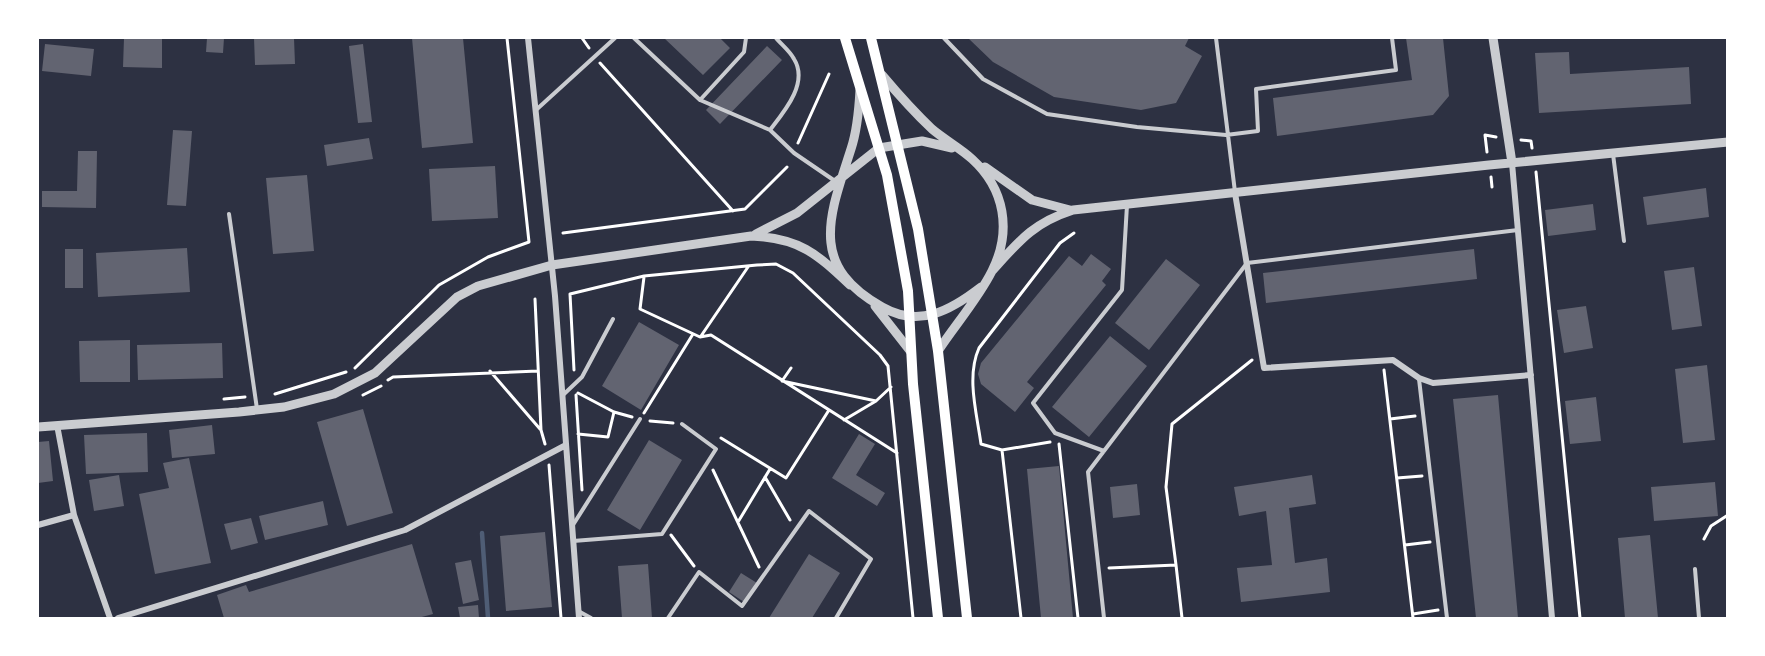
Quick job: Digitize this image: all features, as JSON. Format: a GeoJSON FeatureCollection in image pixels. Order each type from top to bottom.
{"type":"FeatureCollection","features":[{"type":"Feature","properties":{"kind":"main road"},"geometry":{"type":"LineString","coordinates":[[845,38],[879,147],[891,198],[911,318],[911,352],[938,618]]}},
{"type":"Feature","properties":{"kind":"main road"},"geometry":{"type":"LineString","coordinates":[[871,38],[882,75],[918,229],[938,351],[967,618]]}},
{"type":"Feature","properties":{"kind":"street"},"geometry":{"type":"LineString","coordinates":[[528,38],[552,265],[579,615]]}},
{"type":"Feature","properties":{"kind":"street"},"geometry":{"type":"LineString","coordinates":[[1493,38],[1512,163],[1552,618]]}},
{"type":"Feature","properties":{"kind":"street"},"geometry":{"type":"LineString","coordinates":[[882,75],[908,106],[956,148],[1032,200],[1073,210]]}},
{"type":"Feature","properties":{"kind":"street"},"geometry":{"type":"LineString","coordinates":[[850,285],[834,258],[829,230],[838,183],[852,147],[860,88]]}},
{"type":"Feature","properties":{"kind":"street"},"geometry":{"type":"LineString","coordinates":[[751,236],[772,228],[796,213],[838,183],[879,147],[922,141],[956,148]]}},
{"type":"Feature","properties":{"kind":"street"},"geometry":{"type":"LineString","coordinates":[[938,351],[992,272],[1023,236],[1038,224],[1073,210],[1728,142]]}},
{"type":"Feature","properties":{"kind":"street"},"geometry":{"type":"LineString","coordinates":[[971,158],[989,178],[1000,197],[1004,222],[1000,248],[992,272]]}},
{"type":"Feature","properties":{"kind":"street"},"geometry":{"type":"LineString","coordinates":[[1235,193],[1264,368],[1393,360],[1419,378],[1433,382],[1531,375]]}},
{"type":"Feature","properties":{"kind":"street"},"geometry":{"type":"LineString","coordinates":[[38,427],[257,410],[294,404],[355,385],[394,358],[457,297],[478,286],[552,265],[751,236],[776,237],[798,243],[818,254],[850,285],[869,300],[893,314],[911,318],[932,316],[958,305],[981,287]]}},
{"type":"Feature","properties":{"kind":"street"},"geometry":{"type":"LineString","coordinates":[[869,300],[892,325],[911,352]]}},
{"type":"Feature","properties":{"kind":"street"},"geometry":{"type":"LineString","coordinates":[[57,425],[74,515],[110,618]]}},
{"type":"Feature","properties":{"kind":"street"},"geometry":{"type":"LineString","coordinates":[[118,618],[405,530],[566,445]]}},
{"type":"Feature","properties":{"kind":"street"},"geometry":{"type":"LineString","coordinates":[[38,525],[74,515]]}},
{"type":"Feature","properties":{"kind":"lane"},"geometry":{"type":"LineString","coordinates":[[534,111],[615,38]]}},
{"type":"Feature","properties":{"kind":"lane"},"geometry":{"type":"LineString","coordinates":[[634,38],[700,100],[770,130],[794,153],[838,183]]}},
{"type":"Feature","properties":{"kind":"lane"},"geometry":{"type":"LineString","coordinates":[[700,100],[744,52],[746,38]]}},
{"type":"Feature","properties":{"kind":"lane"},"geometry":{"type":"LineString","coordinates":[[770,130],[787,108],[798,82],[795,60],[776,38]]}},
{"type":"Feature","properties":{"kind":"lane"},"geometry":{"type":"LineString","coordinates":[[944,38],[983,78],[1047,114],[1137,127],[1226,135],[1258,131],[1256,89],[1396,70],[1392,38]]}},
{"type":"Feature","properties":{"kind":"lane"},"geometry":{"type":"LineString","coordinates":[[1216,38],[1226,135],[1235,193]]}},
{"type":"Feature","properties":{"kind":"lane"},"geometry":{"type":"LineString","coordinates":[[1613,153],[1624,241]]}},
{"type":"Feature","properties":{"kind":"lane"},"geometry":{"type":"LineString","coordinates":[[1104,451],[1054,433],[1033,403],[1122,290],[1127,205]]}},
{"type":"Feature","properties":{"kind":"lane"},"geometry":{"type":"LineString","coordinates":[[229,214],[257,410]]}},
{"type":"Feature","properties":{"kind":"lane"},"geometry":{"type":"LineString","coordinates":[[1104,618],[1088,472],[1247,263],[1518,230]]}},
{"type":"Feature","properties":{"kind":"lane"},"geometry":{"type":"LineString","coordinates":[[563,395],[582,378],[613,319]]}},
{"type":"Feature","properties":{"kind":"lane"},"geometry":{"type":"LineString","coordinates":[[1419,378],[1447,618]]}},
{"type":"Feature","properties":{"kind":"lane"},"geometry":{"type":"LineString","coordinates":[[572,527],[640,419]]}},
{"type":"Feature","properties":{"kind":"lane"},"geometry":{"type":"LineString","coordinates":[[573,541],[663,534],[716,449],[682,424]]}},
{"type":"Feature","properties":{"kind":"lane"},"geometry":{"type":"LineString","coordinates":[[668,618],[699,572],[742,606],[809,510],[871,559],[836,618]]}},
{"type":"Feature","properties":{"kind":"lane"},"geometry":{"type":"LineString","coordinates":[[1695,569],[1699,618]]}},
{"type":"Feature","properties":{"kind":"lane"},"geometry":{"type":"LineString","coordinates":[[579,615],[591,618]]}},
{"type":"Feature","properties":{"kind":"path"},"geometry":{"type":"LineString","coordinates":[[221,399],[276,394],[353,370],[439,285],[488,257],[529,242],[507,38]]}},
{"type":"Feature","properties":{"kind":"path"},"geometry":{"type":"LineString","coordinates":[[582,38],[594,57],[733,211]]}},
{"type":"Feature","properties":{"kind":"path"},"geometry":{"type":"LineString","coordinates":[[794,153],[829,74]]}},
{"type":"Feature","properties":{"kind":"path"},"geometry":{"type":"LineString","coordinates":[[563,233],[745,209],[787,166]]}},
{"type":"Feature","properties":{"kind":"path"},"geometry":{"type":"LineString","coordinates":[[1539,189],[1580,618]]}},
{"type":"Feature","properties":{"kind":"path"},"geometry":{"type":"LineString","coordinates":[[1074,233],[1060,243],[979,348],[975,358],[973,377],[981,444],[1002,450],[1059,440],[1078,618]]}},
{"type":"Feature","properties":{"kind":"path"},"geometry":{"type":"LineString","coordinates":[[584,509],[570,294],[644,276],[777,264],[793,273],[880,355],[888,366],[913,618]]}},
{"type":"Feature","properties":{"kind":"path"},"geometry":{"type":"LineString","coordinates":[[700,338],[749,267]]}},
{"type":"Feature","properties":{"kind":"path"},"geometry":{"type":"LineString","coordinates":[[644,276],[639,309],[700,338],[711,335],[897,453]]}},
{"type":"Feature","properties":{"kind":"path"},"geometry":{"type":"LineString","coordinates":[[490,371],[541,430],[535,299]]}},
{"type":"Feature","properties":{"kind":"path"},"geometry":{"type":"LineString","coordinates":[[640,419],[693,334]]}},
{"type":"Feature","properties":{"kind":"path"},"geometry":{"type":"LineString","coordinates":[[1182,618],[1166,487],[1172,424],[1263,353]]}},
{"type":"Feature","properties":{"kind":"path"},"geometry":{"type":"LineString","coordinates":[[1383,362],[1413,616],[1446,609]]}},
{"type":"Feature","properties":{"kind":"path"},"geometry":{"type":"LineString","coordinates":[[782,381],[792,368]]}},
{"type":"Feature","properties":{"kind":"path"},"geometry":{"type":"LineString","coordinates":[[393,376],[538,370]]}},
{"type":"Feature","properties":{"kind":"path"},"geometry":{"type":"LineString","coordinates":[[782,381],[876,401]]}},
{"type":"Feature","properties":{"kind":"path"},"geometry":{"type":"LineString","coordinates":[[844,420],[876,401],[891,387]]}},
{"type":"Feature","properties":{"kind":"path"},"geometry":{"type":"LineString","coordinates":[[575,392],[614,412],[640,419],[682,424]]}},
{"type":"Feature","properties":{"kind":"path"},"geometry":{"type":"LineString","coordinates":[[720,438],[786,478],[829,410]]}},
{"type":"Feature","properties":{"kind":"path"},"geometry":{"type":"LineString","coordinates":[[578,434],[608,437],[614,412]]}},
{"type":"Feature","properties":{"kind":"path"},"geometry":{"type":"LineString","coordinates":[[1390,419],[1425,416]]}},
{"type":"Feature","properties":{"kind":"path"},"geometry":{"type":"LineString","coordinates":[[1002,450],[1021,618]]}},
{"type":"Feature","properties":{"kind":"path"},"geometry":{"type":"LineString","coordinates":[[548,454],[561,618]]}},
{"type":"Feature","properties":{"kind":"path"},"geometry":{"type":"LineString","coordinates":[[708,460],[763,576]]}},
{"type":"Feature","properties":{"kind":"path"},"geometry":{"type":"LineString","coordinates":[[738,522],[770,469]]}},
{"type":"Feature","properties":{"kind":"path"},"geometry":{"type":"LineString","coordinates":[[1397,478],[1431,476]]}},
{"type":"Feature","properties":{"kind":"path"},"geometry":{"type":"LineString","coordinates":[[765,477],[796,529]]}},
{"type":"Feature","properties":{"kind":"path"},"geometry":{"type":"LineString","coordinates":[[1704,540],[1712,526],[1728,515]]}},
{"type":"Feature","properties":{"kind":"path"},"geometry":{"type":"LineString","coordinates":[[666,528],[699,572]]}},
{"type":"Feature","properties":{"kind":"path"},"geometry":{"type":"LineString","coordinates":[[1405,545],[1439,541]]}},
{"type":"Feature","properties":{"kind":"path"},"geometry":{"type":"LineString","coordinates":[[1099,569],[1176,565]]}},
{"type":"Feature","properties":{"kind":"building"},"geometry":{"type":"Polygon","coordinates":[[[124,38],[162,38],[162,68],[123,67],[124,38]]]}},
{"type":"Feature","properties":{"kind":"building"},"geometry":{"type":"Polygon","coordinates":[[[207,38],[224,38],[223,53],[206,52],[207,38]]]}},
{"type":"Feature","properties":{"kind":"building"},"geometry":{"type":"Polygon","coordinates":[[[254,38],[294,38],[295,64],[255,65],[254,38]]]}},
{"type":"Feature","properties":{"kind":"building"},"geometry":{"type":"Polygon","coordinates":[[[412,38],[463,38],[473,143],[422,148],[412,38]]]}},
{"type":"Feature","properties":{"kind":"building"},"geometry":{"type":"Polygon","coordinates":[[[664,38],[720,38],[730,48],[703,75],[664,38]]]}},
{"type":"Feature","properties":{"kind":"building"},"geometry":{"type":"Polygon","coordinates":[[[968,38],[1189,38],[1185,46],[1202,56],[1176,103],[1141,110],[1054,97],[993,62],[968,38]]]}},
{"type":"Feature","properties":{"kind":"building"},"geometry":{"type":"Polygon","coordinates":[[[1406,38],[1443,38],[1449,96],[1433,115],[1277,136],[1273,98],[1412,80],[1406,38]]]}},
{"type":"Feature","properties":{"kind":"building"},"geometry":{"type":"Polygon","coordinates":[[[45,44],[94,49],[91,76],[42,71],[45,44]]]}},
{"type":"Feature","properties":{"kind":"building"},"geometry":{"type":"Polygon","coordinates":[[[363,44],[372,122],[358,123],[349,46],[363,44]]]}},
{"type":"Feature","properties":{"kind":"building"},"geometry":{"type":"Polygon","coordinates":[[[767,46],[782,60],[720,124],[706,110],[767,46]]]}},
{"type":"Feature","properties":{"kind":"building"},"geometry":{"type":"Polygon","coordinates":[[[1569,52],[1570,74],[1689,67],[1691,104],[1539,113],[1535,53],[1569,52]]]}},
{"type":"Feature","properties":{"kind":"building"},"geometry":{"type":"Polygon","coordinates":[[[173,130],[192,131],[186,206],[167,205],[173,130]]]}},
{"type":"Feature","properties":{"kind":"building"},"geometry":{"type":"Polygon","coordinates":[[[369,138],[373,159],[327,166],[324,145],[369,138]]]}},
{"type":"Feature","properties":{"kind":"building"},"geometry":{"type":"Polygon","coordinates":[[[78,151],[97,151],[96,208],[42,207],[42,191],[77,191],[78,151]]]}},
{"type":"Feature","properties":{"kind":"building"},"geometry":{"type":"Polygon","coordinates":[[[495,166],[498,218],[432,221],[429,169],[495,166]]]}},
{"type":"Feature","properties":{"kind":"building"},"geometry":{"type":"Polygon","coordinates":[[[307,175],[314,251],[273,254],[266,178],[307,175]]]}},
{"type":"Feature","properties":{"kind":"building"},"geometry":{"type":"Polygon","coordinates":[[[1706,188],[1709,217],[1647,225],[1643,197],[1706,188]]]}},
{"type":"Feature","properties":{"kind":"building"},"geometry":{"type":"Polygon","coordinates":[[[1593,204],[1596,230],[1548,236],[1545,210],[1593,204]]]}},
{"type":"Feature","properties":{"kind":"building"},"geometry":{"type":"Polygon","coordinates":[[[187,248],[190,292],[98,297],[96,253],[187,248]]]}},
{"type":"Feature","properties":{"kind":"building"},"geometry":{"type":"Polygon","coordinates":[[[65,249],[83,249],[83,288],[65,288],[65,249]]]}},
{"type":"Feature","properties":{"kind":"building"},"geometry":{"type":"Polygon","coordinates":[[[1474,249],[1477,279],[1266,303],[1263,273],[1474,249]]]}},
{"type":"Feature","properties":{"kind":"building"},"geometry":{"type":"Polygon","coordinates":[[[1091,254],[1111,269],[1102,281],[1106,285],[1027,382],[1034,388],[1015,412],[981,384],[978,374],[981,363],[1069,256],[1082,266],[1091,254]]]}},
{"type":"Feature","properties":{"kind":"building"},"geometry":{"type":"Polygon","coordinates":[[[1166,259],[1200,285],[1149,350],[1115,323],[1166,259]]]}},
{"type":"Feature","properties":{"kind":"building"},"geometry":{"type":"Polygon","coordinates":[[[1694,267],[1702,326],[1672,330],[1664,271],[1694,267]]]}},
{"type":"Feature","properties":{"kind":"building"},"geometry":{"type":"Polygon","coordinates":[[[1586,306],[1593,348],[1564,353],[1557,310],[1586,306]]]}},
{"type":"Feature","properties":{"kind":"building"},"geometry":{"type":"Polygon","coordinates":[[[639,322],[679,345],[641,410],[602,386],[639,322]]]}},
{"type":"Feature","properties":{"kind":"building"},"geometry":{"type":"Polygon","coordinates":[[[1110,336],[1147,366],[1089,437],[1052,407],[1110,336]]]}},
{"type":"Feature","properties":{"kind":"building"},"geometry":{"type":"Polygon","coordinates":[[[130,340],[130,382],[80,382],[79,341],[130,340]]]}},
{"type":"Feature","properties":{"kind":"building"},"geometry":{"type":"Polygon","coordinates":[[[222,343],[223,378],[138,380],[137,345],[222,343]]]}},
{"type":"Feature","properties":{"kind":"building"},"geometry":{"type":"Polygon","coordinates":[[[1707,365],[1715,440],[1683,443],[1675,369],[1707,365]]]}},
{"type":"Feature","properties":{"kind":"building"},"geometry":{"type":"Polygon","coordinates":[[[1498,395],[1518,618],[1476,618],[1453,399],[1498,395]]]}},
{"type":"Feature","properties":{"kind":"building"},"geometry":{"type":"Polygon","coordinates":[[[1596,397],[1601,441],[1570,444],[1565,401],[1596,397]]]}},
{"type":"Feature","properties":{"kind":"building"},"geometry":{"type":"Polygon","coordinates":[[[363,409],[393,513],[347,526],[317,422],[363,409]]]}},
{"type":"Feature","properties":{"kind":"building"},"geometry":{"type":"Polygon","coordinates":[[[212,425],[215,454],[172,458],[169,430],[212,425]]]}},
{"type":"Feature","properties":{"kind":"building"},"geometry":{"type":"Polygon","coordinates":[[[147,433],[148,472],[86,474],[84,435],[147,433]]]}},
{"type":"Feature","properties":{"kind":"building"},"geometry":{"type":"Polygon","coordinates":[[[859,434],[875,444],[856,475],[885,493],[877,506],[832,478],[859,434]]]}},
{"type":"Feature","properties":{"kind":"building"},"geometry":{"type":"Polygon","coordinates":[[[649,440],[682,460],[640,530],[607,510],[649,440]]]}},
{"type":"Feature","properties":{"kind":"building"},"geometry":{"type":"Polygon","coordinates":[[[49,441],[53,481],[38,483],[38,442],[49,441]]]}},
{"type":"Feature","properties":{"kind":"building"},"geometry":{"type":"Polygon","coordinates":[[[189,458],[211,563],[155,574],[139,494],[169,488],[163,463],[189,458]]]}},
{"type":"Feature","properties":{"kind":"building"},"geometry":{"type":"Polygon","coordinates":[[[1059,466],[1073,618],[1041,618],[1027,469],[1059,466]]]}},
{"type":"Feature","properties":{"kind":"building"},"geometry":{"type":"Polygon","coordinates":[[[119,475],[124,506],[94,511],[89,480],[119,475]]]}},
{"type":"Feature","properties":{"kind":"building"},"geometry":{"type":"Polygon","coordinates":[[[1312,475],[1316,504],[1289,508],[1295,563],[1327,558],[1330,592],[1241,602],[1237,568],[1272,565],[1266,511],[1239,516],[1234,487],[1312,475]]]}},
{"type":"Feature","properties":{"kind":"building"},"geometry":{"type":"Polygon","coordinates":[[[1715,482],[1718,516],[1654,521],[1651,487],[1715,482]]]}},
{"type":"Feature","properties":{"kind":"building"},"geometry":{"type":"Polygon","coordinates":[[[1137,484],[1140,515],[1113,518],[1110,487],[1137,484]]]}},
{"type":"Feature","properties":{"kind":"building"},"geometry":{"type":"Polygon","coordinates":[[[323,501],[328,525],[265,540],[259,516],[323,501]]]}},
{"type":"Feature","properties":{"kind":"building"},"geometry":{"type":"Polygon","coordinates":[[[251,518],[258,543],[231,550],[224,524],[251,518]]]}},
{"type":"Feature","properties":{"kind":"building"},"geometry":{"type":"Polygon","coordinates":[[[545,532],[552,607],[506,611],[500,536],[545,532]]]}},
{"type":"Feature","properties":{"kind":"building"},"geometry":{"type":"Polygon","coordinates":[[[1650,535],[1658,618],[1625,618],[1618,538],[1650,535]]]}},
{"type":"Feature","properties":{"kind":"building"},"geometry":{"type":"Polygon","coordinates":[[[412,544],[433,614],[418,618],[224,618],[217,595],[246,585],[249,592],[412,544]]]}},
{"type":"Feature","properties":{"kind":"building"},"geometry":{"type":"Polygon","coordinates":[[[809,554],[840,573],[812,618],[769,618],[809,554]]]}},
{"type":"Feature","properties":{"kind":"building"},"geometry":{"type":"Polygon","coordinates":[[[471,560],[479,600],[463,604],[455,563],[471,560]]]}},
{"type":"Feature","properties":{"kind":"building"},"geometry":{"type":"Polygon","coordinates":[[[648,564],[652,618],[622,618],[618,566],[648,564]]]}},
{"type":"Feature","properties":{"kind":"building"},"geometry":{"type":"Polygon","coordinates":[[[741,573],[757,583],[744,602],[729,592],[741,573]]]}},
{"type":"Feature","properties":{"kind":"building"},"geometry":{"type":"Polygon","coordinates":[[[478,605],[479,618],[460,618],[458,607],[478,605]]]}},
{"type":"Feature","properties":{"kind":"waterway"},"geometry":{"type":"LineString","coordinates":[[482,533],[488,618]]}}]}
